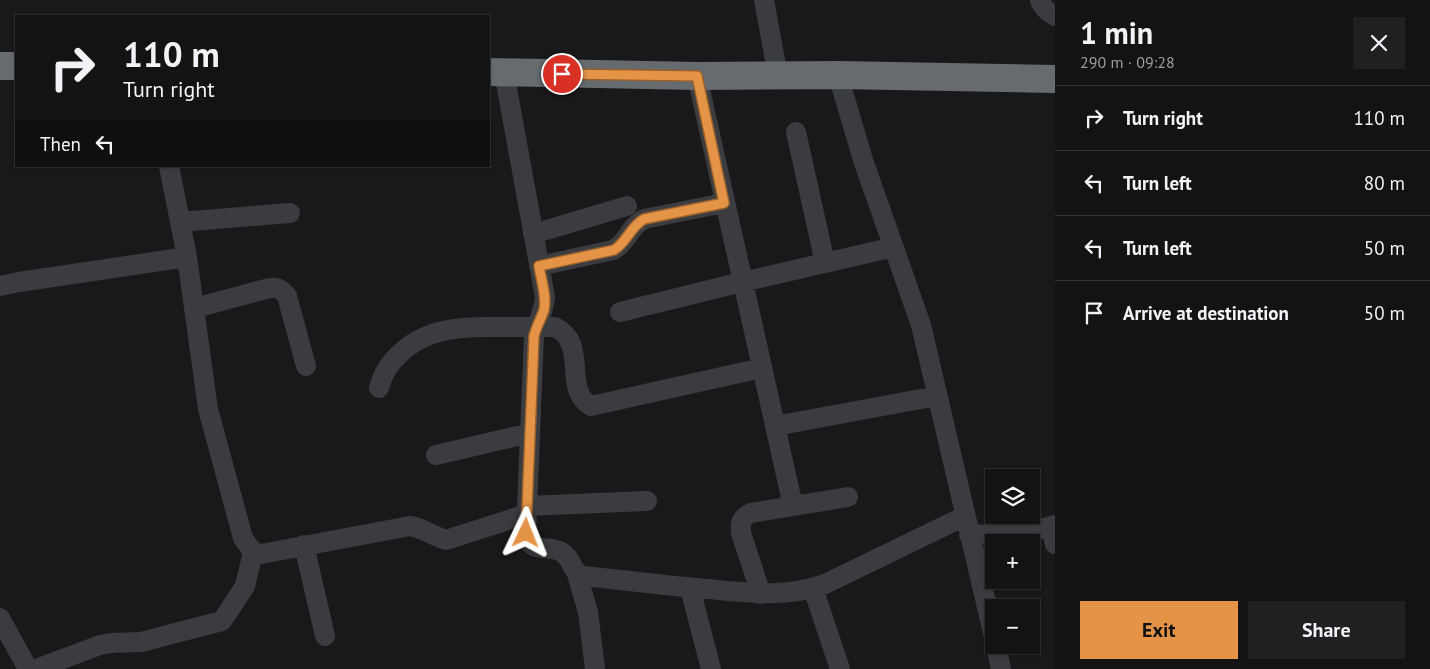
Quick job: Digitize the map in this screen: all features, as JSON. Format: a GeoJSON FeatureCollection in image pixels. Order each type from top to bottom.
{"type":"FeatureCollection","features":[{"type":"Feature","properties":{"kind":"highway"},"geometry":{"type":"LineString","coordinates":[[0,66],[15,66]]}},
{"type":"Feature","properties":{"kind":"highway"},"geometry":{"type":"LineString","coordinates":[[496,72],[1055,79]]}},
{"type":"Feature","properties":{"kind":"street"},"geometry":{"type":"LineString","coordinates":[[764,0],[778,76]]}},
{"type":"Feature","properties":{"kind":"street"},"geometry":{"type":"LineString","coordinates":[[1040,0],[1050,13],[1055,16]]}},
{"type":"Feature","properties":{"kind":"street"},"geometry":{"type":"LineString","coordinates":[[496,72],[533,234],[545,297],[544,308],[534,336],[527,541],[532,546],[557,550],[565,554],[577,574],[588,612],[595,669]]}},
{"type":"Feature","properties":{"kind":"street"},"geometry":{"type":"LineString","coordinates":[[838,75],[863,160],[921,325],[985,600]]}},
{"type":"Feature","properties":{"kind":"street"},"geometry":{"type":"LineString","coordinates":[[697,76],[793,506]]}},
{"type":"Feature","properties":{"kind":"street"},"geometry":{"type":"LineString","coordinates":[[796,132],[826,263]]}},
{"type":"Feature","properties":{"kind":"street"},"geometry":{"type":"LineString","coordinates":[[169,167],[188,257],[208,408],[243,538],[253,552],[261,554],[410,526],[446,540],[527,510],[648,501]]}},
{"type":"Feature","properties":{"kind":"street"},"geometry":{"type":"LineString","coordinates":[[539,266],[614,250],[620,246],[636,223],[644,219],[724,203]]}},
{"type":"Feature","properties":{"kind":"street"},"geometry":{"type":"LineString","coordinates":[[533,234],[627,206]]}},
{"type":"Feature","properties":{"kind":"street"},"geometry":{"type":"LineString","coordinates":[[180,222],[290,213]]}},
{"type":"Feature","properties":{"kind":"street"},"geometry":{"type":"LineString","coordinates":[[620,312],[894,247]]}},
{"type":"Feature","properties":{"kind":"street"},"geometry":{"type":"LineString","coordinates":[[0,286],[188,257]]}},
{"type":"Feature","properties":{"kind":"street"},"geometry":{"type":"LineString","coordinates":[[195,308],[266,288],[274,287],[281,289],[287,296],[306,366]]}},
{"type":"Feature","properties":{"kind":"street"},"geometry":{"type":"LineString","coordinates":[[378,388],[387,368],[400,353],[413,343],[431,334],[468,326],[556,327],[568,336],[572,345],[578,394],[584,402],[591,406],[598,406],[762,368]]}},
{"type":"Feature","properties":{"kind":"street"},"geometry":{"type":"LineString","coordinates":[[775,426],[937,396]]}},
{"type":"Feature","properties":{"kind":"street"},"geometry":{"type":"LineString","coordinates":[[436,455],[530,433]]}},
{"type":"Feature","properties":{"kind":"street"},"geometry":{"type":"LineString","coordinates":[[761,594],[741,533],[740,523],[743,517],[751,513],[848,497]]}},
{"type":"Feature","properties":{"kind":"street"},"geometry":{"type":"LineString","coordinates":[[577,574],[690,588],[761,594],[792,592],[813,588],[967,525],[1016,533],[1054,532]]}},
{"type":"Feature","properties":{"kind":"street"},"geometry":{"type":"LineString","coordinates":[[304,545],[325,636]]}},
{"type":"Feature","properties":{"kind":"street"},"geometry":{"type":"LineString","coordinates":[[36,669],[100,645],[141,642],[222,621],[246,586],[253,552]]}},
{"type":"Feature","properties":{"kind":"street"},"geometry":{"type":"LineString","coordinates":[[690,588],[711,669]]}},
{"type":"Feature","properties":{"kind":"street"},"geometry":{"type":"LineString","coordinates":[[813,588],[840,669]]}},
{"type":"Feature","properties":{"kind":"street"},"geometry":{"type":"LineString","coordinates":[[0,618],[28,669]]}},
{"type":"Feature","properties":{"kind":"street"},"geometry":{"type":"LineString","coordinates":[[998,654],[1002,669]]}},
{"type":"Feature","properties":{"kind":"route"},"geometry":{"type":"LineString","coordinates":[[526,533],[534,336],[544,308],[545,297],[539,266],[614,250],[620,246],[636,223],[644,219],[724,203],[697,76],[562,74]]}}]}
